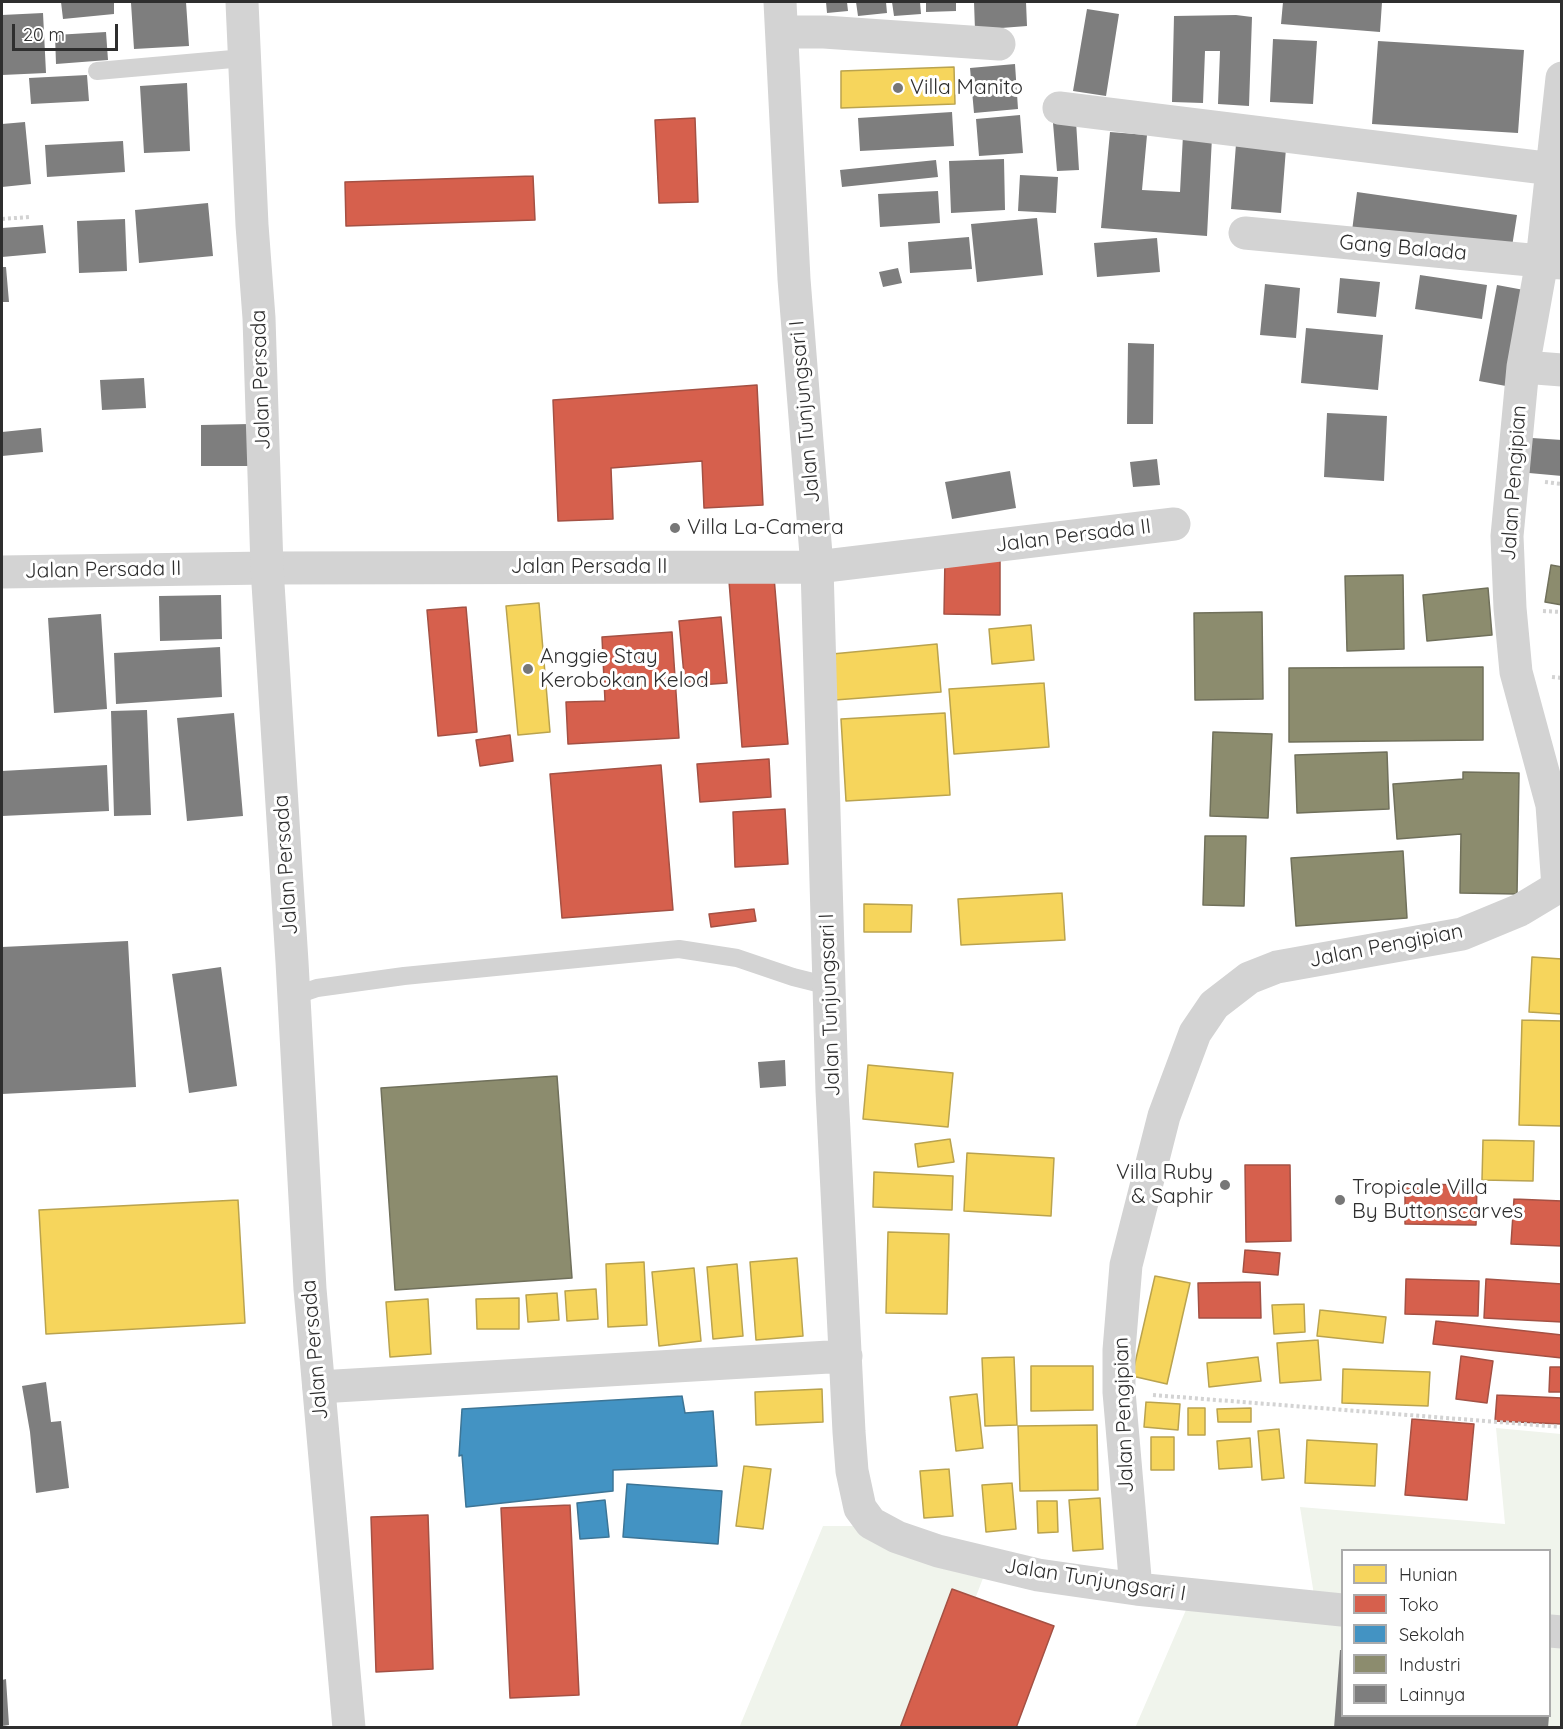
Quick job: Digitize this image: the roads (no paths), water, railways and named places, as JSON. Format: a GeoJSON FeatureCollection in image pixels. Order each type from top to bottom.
{"type":"FeatureCollection","features":[{"type":"Feature","properties":{"kind":"street","name":"Jalan Persada"},"geometry":{"type":"LineString","coordinates":[[242,2],[252,225],[259,318],[267,568],[310,1289],[349,1728]]}},
{"type":"Feature","properties":{"kind":"street"},"geometry":{"type":"LineString","coordinates":[[781,17],[824,32],[999,44]]}},
{"type":"Feature","properties":{"kind":"street","name":"Jalan Tunjungsari I"},"geometry":{"type":"LineString","coordinates":[[781,17],[794,279],[817,567],[832,1091],[849,1432],[852,1471],[860,1508],[871,1523],[897,1537],[938,1551],[1038,1575],[1136,1589],[1341,1610]]}},
{"type":"Feature","properties":{"kind":"street","name":"Jalan Pengipian"},"geometry":{"type":"LineString","coordinates":[[1136,1589],[1119,1392],[1119,1350],[1126,1265],[1164,1116],[1195,1033],[1214,1005],[1249,978],[1277,967],[1462,933],[1520,910],[1560,888],[1552,805],[1516,672],[1507,536],[1523,367],[1552,262],[1553,169],[1562,78]]}},
{"type":"Feature","properties":{"kind":"street"},"geometry":{"type":"LineString","coordinates":[[1059,108],[1553,169]]}},
{"type":"Feature","properties":{"kind":"street","name":"Gang Balada"},"geometry":{"type":"LineString","coordinates":[[1245,233],[1552,262]]}},
{"type":"Feature","properties":{"kind":"street"},"geometry":{"type":"LineString","coordinates":[[1523,367],[1562,370]]}},
{"type":"Feature","properties":{"kind":"street","name":"Jalan Persada II"},"geometry":{"type":"LineString","coordinates":[[2,572],[267,568],[817,567],[1174,524]]}},
{"type":"Feature","properties":{"kind":"street"},"geometry":{"type":"LineString","coordinates":[[319,1387],[846,1356]]}},
{"type":"Feature","properties":{"kind":"lane"},"geometry":{"type":"LineString","coordinates":[[97,71],[244,58]]}},
{"type":"Feature","properties":{"kind":"lane"},"geometry":{"type":"LineString","coordinates":[[294,996],[317,988],[404,976],[679,949],[737,958],[793,977],[829,986]]}},
{"type":"Feature","properties":{"kind":"place","name":"Villa Manito"},"geometry":{"type":"Point","coordinates":[898,88]}},
{"type":"Feature","properties":{"kind":"place","name":"Villa La-Camera"},"geometry":{"type":"Point","coordinates":[675,528]}},
{"type":"Feature","properties":{"kind":"place","name":"Anggie Stay Kerobokan Kelod"},"geometry":{"type":"Point","coordinates":[528,669]}},
{"type":"Feature","properties":{"kind":"place","name":"Villa Ruby & Saphir"},"geometry":{"type":"Point","coordinates":[1225,1185]}},
{"type":"Feature","properties":{"kind":"place","name":"Tropicale Villa By Buttonscarves"},"geometry":{"type":"Point","coordinates":[1340,1200]}}]}
